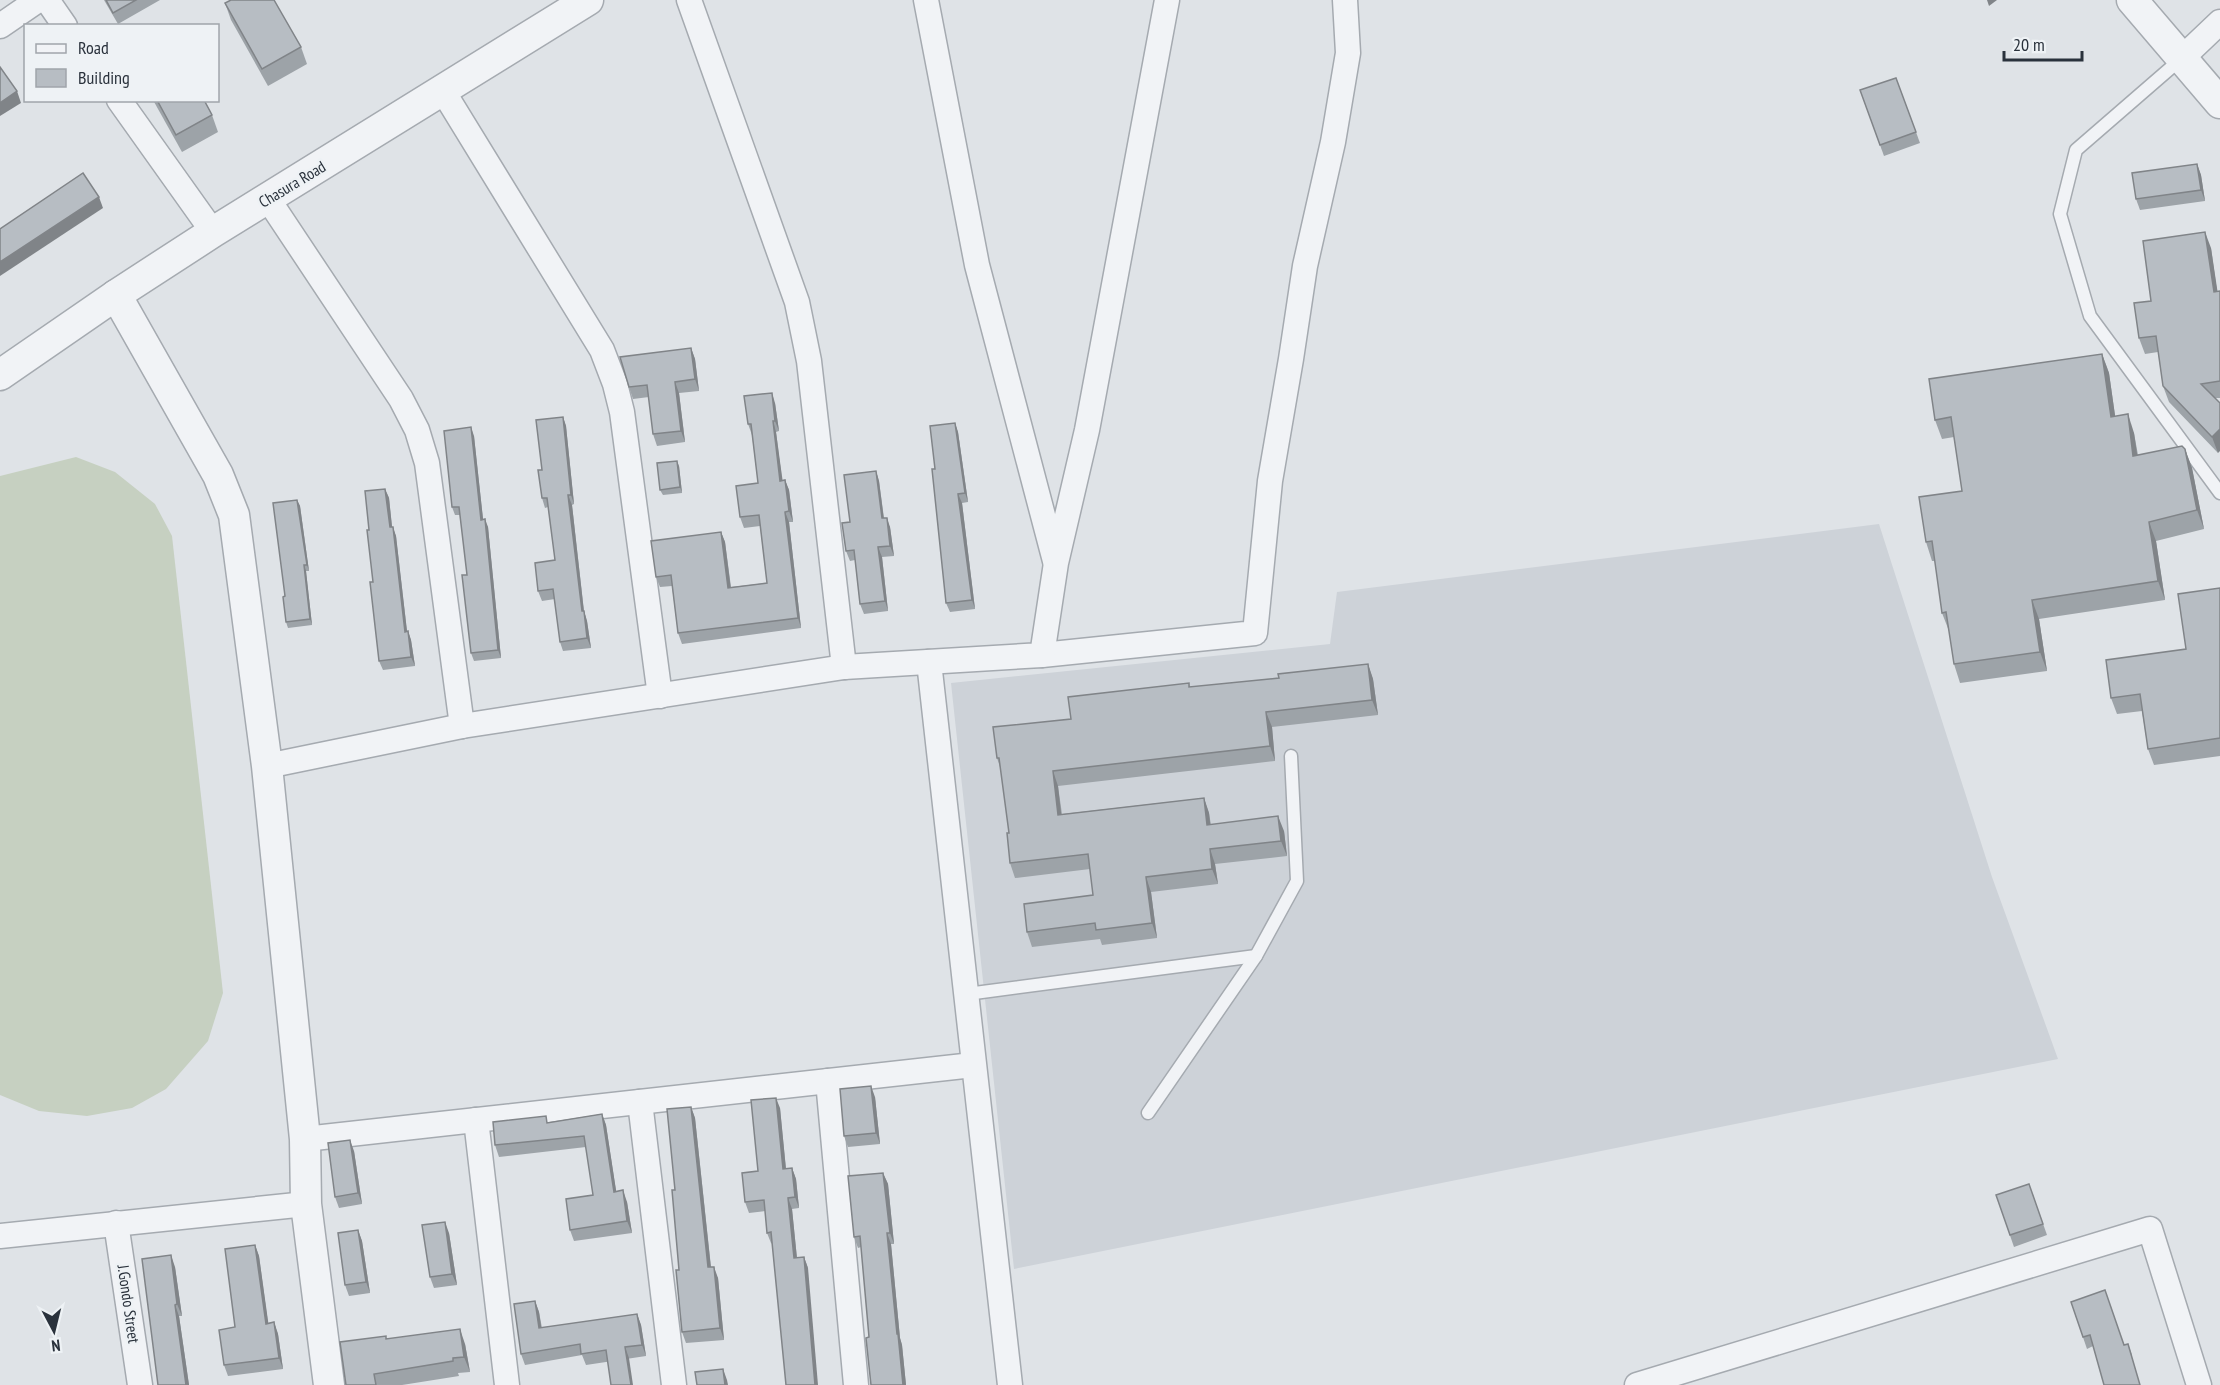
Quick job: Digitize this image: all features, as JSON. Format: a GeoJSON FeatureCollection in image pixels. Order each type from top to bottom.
{"type":"FeatureCollection","features":[{"type":"Feature","properties":{"kind":"street"},"geometry":{"type":"LineString","coordinates":[[0,26],[38,0]]}},
{"type":"Feature","properties":{"kind":"street"},"geometry":{"type":"LineString","coordinates":[[47,0],[64,24]]}},
{"type":"Feature","properties":{"kind":"street","name":"Chasura Road"},"geometry":{"type":"LineString","coordinates":[[0,375],[213,232],[588,0]]}},
{"type":"Feature","properties":{"kind":"street"},"geometry":{"type":"LineString","coordinates":[[689,0],[797,302],[809,361],[844,668]]}},
{"type":"Feature","properties":{"kind":"street"},"geometry":{"type":"LineString","coordinates":[[926,0],[977,265],[1056,563]]}},
{"type":"Feature","properties":{"kind":"street"},"geometry":{"type":"LineString","coordinates":[[1042,655],[1056,563],[1087,430],[1167,0]]}},
{"type":"Feature","properties":{"kind":"street"},"geometry":{"type":"LineString","coordinates":[[267,766],[462,726],[844,668],[1042,655],[1255,633],[1270,481],[1292,359],[1305,266],[1333,142],[1348,53],[1345,0]]}},
{"type":"Feature","properties":{"kind":"street"},"geometry":{"type":"LineString","coordinates":[[2132,0],[2220,104]]}},
{"type":"Feature","properties":{"kind":"street"},"geometry":{"type":"LineString","coordinates":[[2181,59],[2220,22]]}},
{"type":"Feature","properties":{"kind":"street"},"geometry":{"type":"LineString","coordinates":[[443,91],[602,350],[615,384],[622,412],[660,696]]}},
{"type":"Feature","properties":{"kind":"street"},"geometry":{"type":"LineString","coordinates":[[120,102],[213,232]]}},
{"type":"Feature","properties":{"kind":"street"},"geometry":{"type":"LineString","coordinates":[[268,199],[401,399],[417,430],[427,464],[462,726]]}},
{"type":"Feature","properties":{"kind":"street"},"geometry":{"type":"LineString","coordinates":[[116,295],[218,475],[234,515],[267,766],[305,1139],[306,1204],[329,1385]]}},
{"type":"Feature","properties":{"kind":"street"},"geometry":{"type":"LineString","coordinates":[[929,662],[1010,1385]]}},
{"type":"Feature","properties":{"kind":"street"},"geometry":{"type":"LineString","coordinates":[[305,1139],[973,1065]]}},
{"type":"Feature","properties":{"kind":"street"},"geometry":{"type":"LineString","coordinates":[[828,1081],[856,1385]]}},
{"type":"Feature","properties":{"kind":"street"},"geometry":{"type":"LineString","coordinates":[[640,1102],[674,1385]]}},
{"type":"Feature","properties":{"kind":"street"},"geometry":{"type":"LineString","coordinates":[[476,1120],[507,1385]]}},
{"type":"Feature","properties":{"kind":"street"},"geometry":{"type":"LineString","coordinates":[[0,1236],[306,1204]]}},
{"type":"Feature","properties":{"kind":"street","name":"J.Gondo Street"},"geometry":{"type":"LineString","coordinates":[[116,1223],[140,1385]]}},
{"type":"Feature","properties":{"kind":"street"},"geometry":{"type":"LineString","coordinates":[[1637,1385],[2150,1229],[2199,1385]]}},
{"type":"Feature","properties":{"kind":"lane"},"geometry":{"type":"LineString","coordinates":[[2181,59],[2076,150],[2060,214],[2090,316],[2220,493]]}},
{"type":"Feature","properties":{"kind":"lane"},"geometry":{"type":"LineString","coordinates":[[1148,1113],[1256,956],[1297,881],[1291,756]]}},
{"type":"Feature","properties":{"kind":"lane"},"geometry":{"type":"LineString","coordinates":[[967,994],[1256,956]]}},
{"type":"Feature","properties":{"kind":"shaded area"},"geometry":{"type":"Polygon","coordinates":[[[1879,524],[1992,877],[2058,1059],[1014,1269],[951,683],[1330,644],[1337,592],[1879,524]]]}},
{"type":"Feature","properties":{"kind":"green space"},"geometry":{"type":"Polygon","coordinates":[[[76,457],[115,472],[155,504],[172,536],[223,993],[208,1041],[166,1089],[132,1108],[87,1116],[39,1111],[0,1095],[0,476],[76,457]]]}},
{"type":"Feature","properties":{"kind":"building"},"geometry":{"type":"Polygon","coordinates":[[[106,0],[136,0],[113,13],[106,0]]]}},
{"type":"Feature","properties":{"kind":"building"},"geometry":{"type":"Polygon","coordinates":[[[231,0],[274,0],[301,47],[262,69],[225,3],[231,0]]]}},
{"type":"Feature","properties":{"kind":"building"},"geometry":{"type":"Polygon","coordinates":[[[0,67],[17,91],[0,103],[0,67]]]}},
{"type":"Feature","properties":{"kind":"building"},"geometry":{"type":"Polygon","coordinates":[[[1896,78],[1916,132],[1880,145],[1860,90],[1896,78]]]}},
{"type":"Feature","properties":{"kind":"building"},"geometry":{"type":"Polygon","coordinates":[[[158,102],[205,102],[212,115],[176,135],[158,102]]]}},
{"type":"Feature","properties":{"kind":"building"},"geometry":{"type":"Polygon","coordinates":[[[2197,164],[2201,190],[2136,199],[2132,173],[2197,164]]]}},
{"type":"Feature","properties":{"kind":"building"},"geometry":{"type":"Polygon","coordinates":[[[83,173],[99,197],[0,262],[0,229],[83,173]]]}},
{"type":"Feature","properties":{"kind":"building"},"geometry":{"type":"Polygon","coordinates":[[[2205,232],[2214,292],[2220,291],[2220,381],[2201,384],[2220,403],[2220,429],[2212,437],[2163,386],[2156,336],[2139,338],[2134,303],[2151,301],[2143,241],[2205,232]]]}},
{"type":"Feature","properties":{"kind":"building"},"geometry":{"type":"Polygon","coordinates":[[[691,348],[695,379],[675,382],[681,431],[653,434],[647,385],[629,387],[620,357],[691,348]]]}},
{"type":"Feature","properties":{"kind":"building"},"geometry":{"type":"Polygon","coordinates":[[[2102,354],[2111,417],[2128,414],[2133,456],[2182,446],[2185,449],[2197,510],[2149,522],[2158,581],[2032,600],[2040,652],[1954,664],[1946,612],[1942,613],[1932,541],[1926,542],[1919,497],[1962,491],[1951,417],[1935,420],[1929,379],[2102,354]]]}},
{"type":"Feature","properties":{"kind":"building"},"geometry":{"type":"Polygon","coordinates":[[[772,393],[780,481],[785,480],[789,511],[785,512],[798,618],[678,633],[671,575],[656,577],[651,541],[721,532],[728,588],[767,583],[759,515],[740,517],[736,486],[758,483],[751,424],[748,424],[744,396],[772,393]]]}},
{"type":"Feature","properties":{"kind":"building"},"geometry":{"type":"Polygon","coordinates":[[[563,417],[571,495],[568,495],[587,638],[560,642],[553,589],[538,591],[535,563],[555,560],[547,498],[542,498],[538,470],[542,470],[536,420],[563,417]]]}},
{"type":"Feature","properties":{"kind":"building"},"geometry":{"type":"Polygon","coordinates":[[[955,423],[965,493],[958,494],[972,600],[946,603],[932,469],[935,469],[930,426],[955,423]]]}},
{"type":"Feature","properties":{"kind":"building"},"geometry":{"type":"Polygon","coordinates":[[[471,427],[481,520],[485,519],[498,650],[471,653],[462,575],[467,575],[459,507],[452,507],[444,431],[471,427]]]}},
{"type":"Feature","properties":{"kind":"building"},"geometry":{"type":"Polygon","coordinates":[[[677,461],[680,487],[660,490],[657,463],[677,461]]]}},
{"type":"Feature","properties":{"kind":"building"},"geometry":{"type":"Polygon","coordinates":[[[876,471],[882,518],[887,518],[890,546],[878,547],[885,601],[860,604],[854,550],[846,551],[842,523],[850,522],[844,475],[876,471]]]}},
{"type":"Feature","properties":{"kind":"building"},"geometry":{"type":"Polygon","coordinates":[[[385,489],[390,527],[393,527],[405,632],[408,631],[411,657],[379,661],[370,582],[373,582],[365,491],[385,489]]]}},
{"type":"Feature","properties":{"kind":"building"},"geometry":{"type":"Polygon","coordinates":[[[297,500],[307,565],[304,565],[310,619],[286,622],[283,597],[285,596],[273,503],[297,500]]]}},
{"type":"Feature","properties":{"kind":"building"},"geometry":{"type":"Polygon","coordinates":[[[2220,588],[2220,738],[2148,749],[2140,694],[2111,698],[2106,660],[2186,649],[2178,594],[2220,588]]]}},
{"type":"Feature","properties":{"kind":"building"},"geometry":{"type":"Polygon","coordinates":[[[1368,664],[1372,700],[1266,712],[1270,746],[1053,771],[1058,815],[1204,798],[1207,825],[1278,816],[1281,841],[1210,849],[1212,869],[1146,877],[1152,923],[1096,930],[1095,923],[1027,932],[1024,904],[1093,895],[1088,854],[1010,863],[1007,833],[1009,833],[993,727],[1071,719],[1068,697],[1189,683],[1189,687],[1279,678],[1278,674],[1368,664]]]}},
{"type":"Feature","properties":{"kind":"building"},"geometry":{"type":"Polygon","coordinates":[[[871,1086],[876,1133],[844,1136],[840,1089],[871,1086]]]}},
{"type":"Feature","properties":{"kind":"building"},"geometry":{"type":"Polygon","coordinates":[[[776,1098],[783,1169],[792,1168],[795,1197],[788,1198],[794,1258],[804,1257],[815,1385],[786,1385],[771,1232],[767,1233],[764,1200],[745,1202],[742,1173],[758,1171],[751,1100],[776,1098]]]}},
{"type":"Feature","properties":{"kind":"building"},"geometry":{"type":"Polygon","coordinates":[[[691,1107],[708,1267],[714,1267],[720,1328],[682,1332],[672,1190],[675,1190],[667,1109],[691,1107]]]}},
{"type":"Feature","properties":{"kind":"building"},"geometry":{"type":"Polygon","coordinates":[[[602,1114],[614,1192],[623,1190],[627,1221],[570,1230],[566,1199],[593,1195],[584,1136],[495,1145],[493,1122],[546,1116],[547,1123],[602,1114]]]}},
{"type":"Feature","properties":{"kind":"building"},"geometry":{"type":"Polygon","coordinates":[[[350,1140],[358,1193],[335,1197],[328,1143],[350,1140]]]}},
{"type":"Feature","properties":{"kind":"building"},"geometry":{"type":"Polygon","coordinates":[[[883,1173],[903,1385],[871,1385],[860,1236],[854,1237],[848,1176],[883,1173]]]}},
{"type":"Feature","properties":{"kind":"building"},"geometry":{"type":"Polygon","coordinates":[[[2029,1184],[2043,1224],[2010,1235],[1996,1195],[2029,1184]]]}},
{"type":"Feature","properties":{"kind":"building"},"geometry":{"type":"Polygon","coordinates":[[[445,1222],[452,1274],[430,1277],[422,1225],[445,1222]]]}},
{"type":"Feature","properties":{"kind":"building"},"geometry":{"type":"Polygon","coordinates":[[[358,1230],[366,1282],[345,1285],[338,1233],[358,1230]]]}},
{"type":"Feature","properties":{"kind":"building"},"geometry":{"type":"Polygon","coordinates":[[[255,1245],[266,1324],[274,1322],[279,1358],[224,1365],[219,1330],[235,1327],[225,1249],[255,1245]]]}},
{"type":"Feature","properties":{"kind":"building"},"geometry":{"type":"Polygon","coordinates":[[[171,1255],[186,1385],[158,1385],[142,1259],[171,1255]]]}},
{"type":"Feature","properties":{"kind":"building"},"geometry":{"type":"Polygon","coordinates":[[[2105,1290],[2124,1345],[2128,1344],[2140,1385],[2104,1385],[2090,1335],[2083,1337],[2071,1302],[2105,1290]]]}},
{"type":"Feature","properties":{"kind":"building"},"geometry":{"type":"Polygon","coordinates":[[[535,1301],[539,1328],[637,1314],[642,1345],[625,1347],[631,1385],[611,1385],[606,1350],[581,1354],[580,1344],[521,1354],[514,1304],[535,1301]]]}},
{"type":"Feature","properties":{"kind":"building"},"geometry":{"type":"Polygon","coordinates":[[[460,1329],[464,1357],[453,1358],[453,1361],[374,1374],[376,1385],[346,1385],[340,1342],[386,1336],[386,1339],[460,1329]]]}},
{"type":"Feature","properties":{"kind":"building"},"geometry":{"type":"Polygon","coordinates":[[[723,1369],[725,1385],[697,1385],[695,1372],[723,1369]]]}}]}
